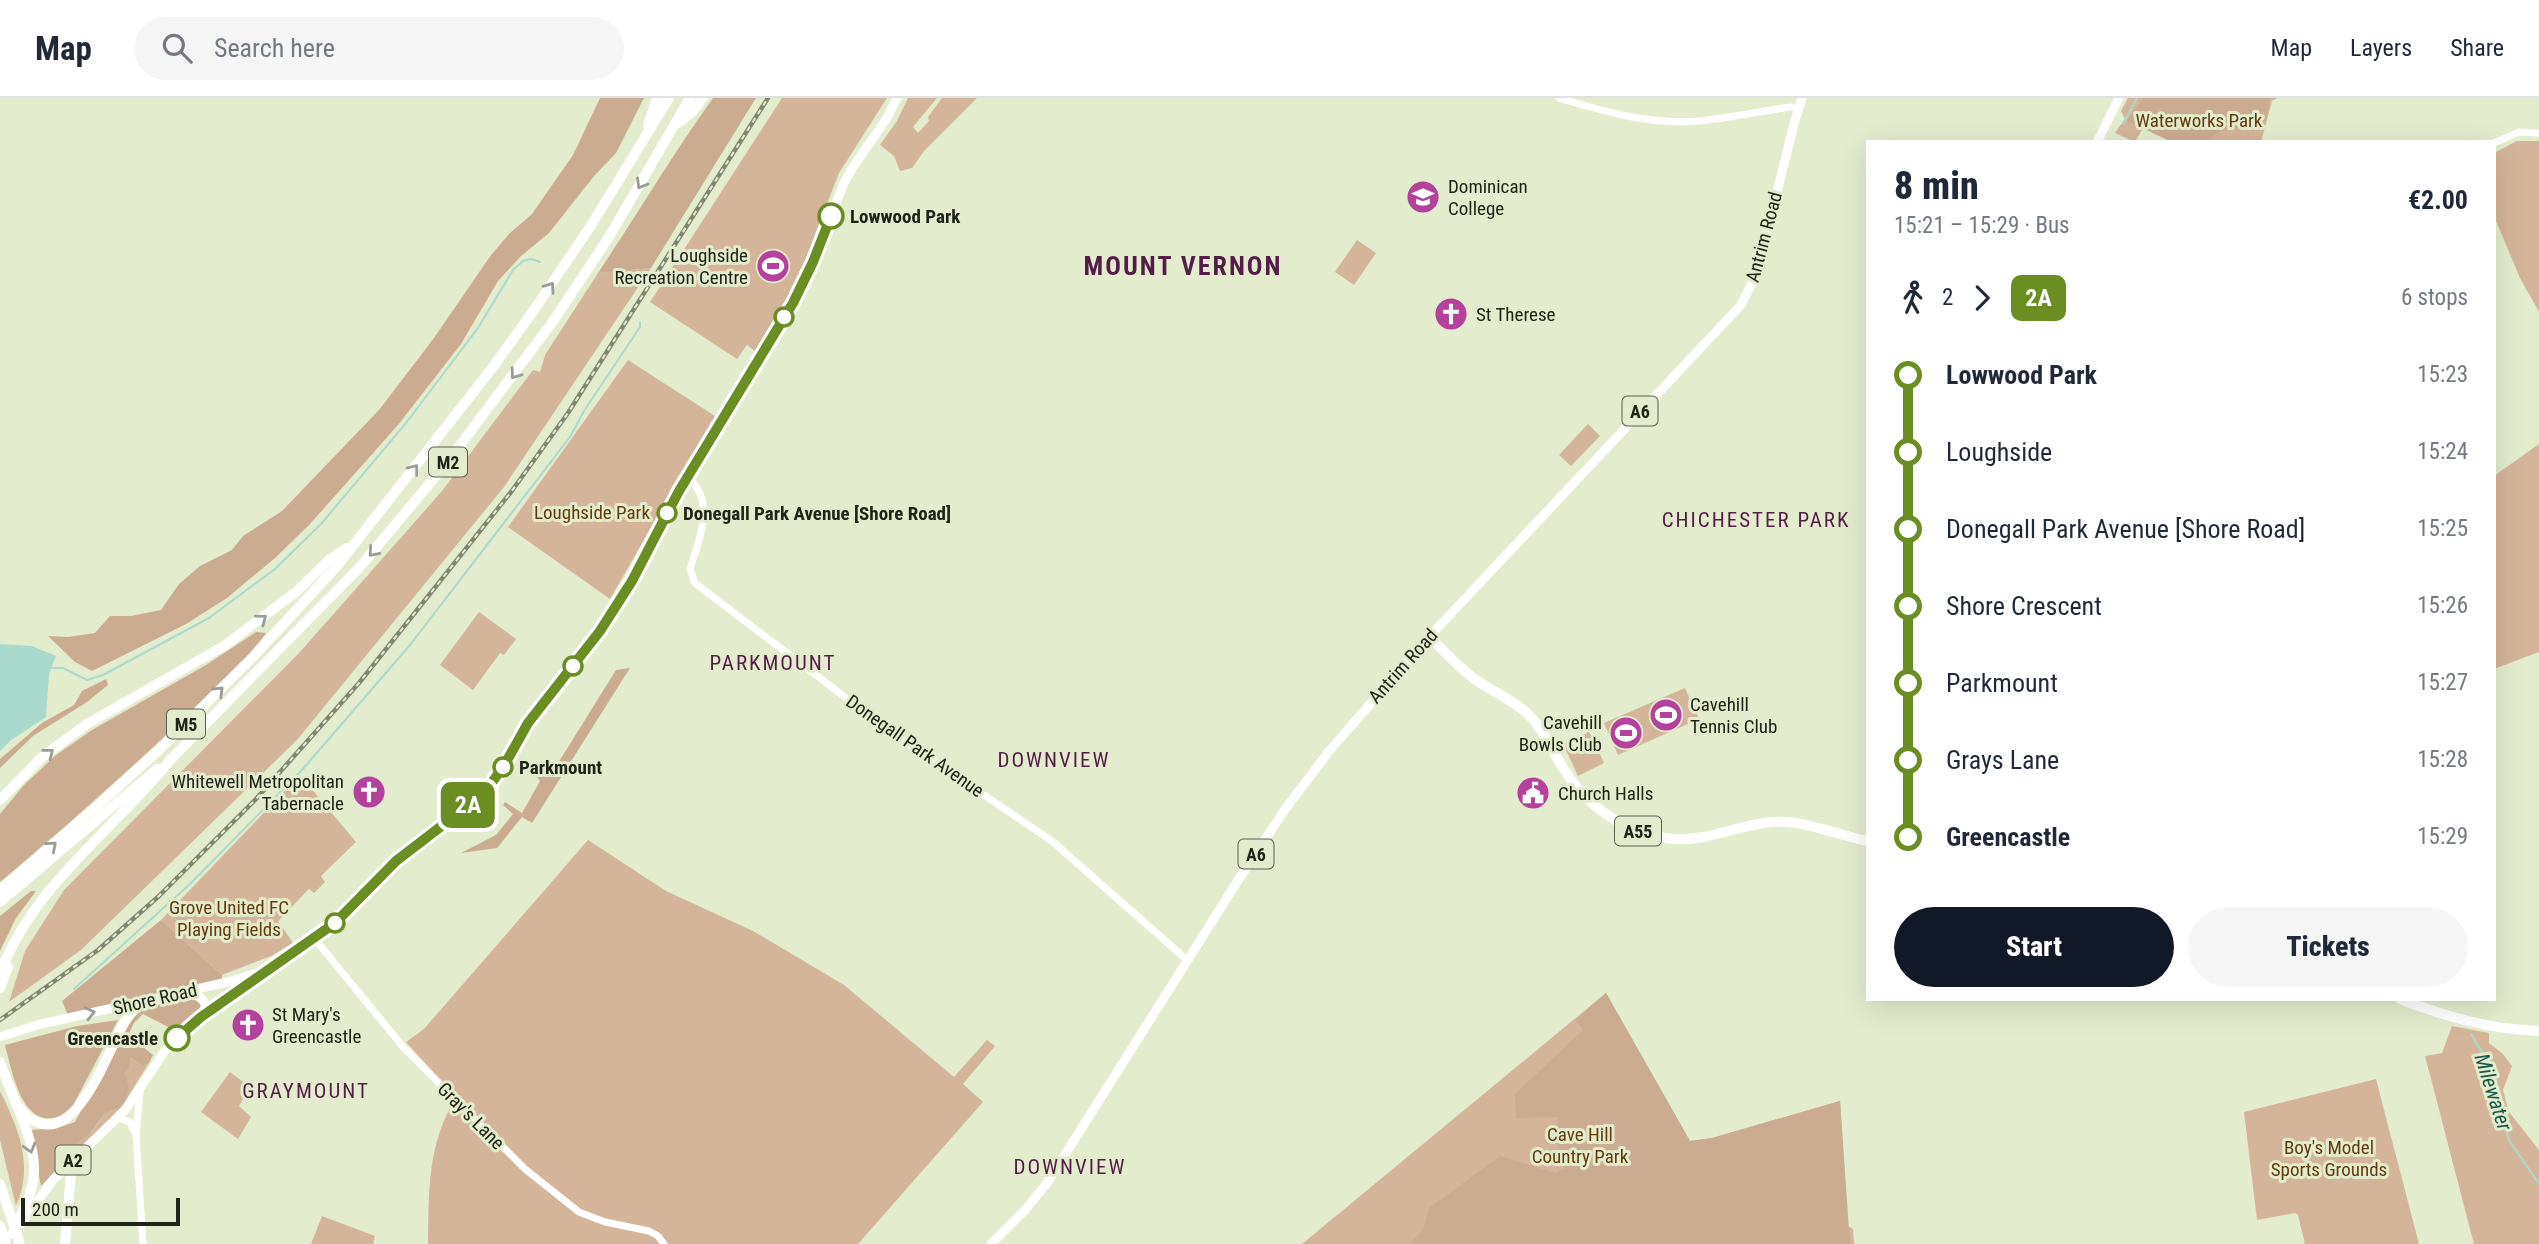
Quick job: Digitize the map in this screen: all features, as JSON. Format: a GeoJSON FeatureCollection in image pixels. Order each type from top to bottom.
{"type":"FeatureCollection","features":[{"type":"Feature","properties":{"kind":"highway"},"geometry":{"type":"LineString","coordinates":[[646,135],[657,98]]}},
{"type":"Feature","properties":{"kind":"highway","name":"M2"},"geometry":{"type":"LineString","coordinates":[[0,800],[41,758],[78,731],[224,646],[279,606],[328,561],[355,541],[493,367],[534,310],[592,224],[669,98]]}},
{"type":"Feature","properties":{"kind":"highway","name":"M2"},"geometry":{"type":"LineString","coordinates":[[0,973],[30,916],[52,885],[148,787],[171,759],[359,568],[446,464],[554,320],[610,237],[690,98]]}},
{"type":"Feature","properties":{"kind":"highway"},"geometry":{"type":"LineString","coordinates":[[676,126],[703,98]]}},
{"type":"Feature","properties":{"kind":"highway","name":"M5"},"geometry":{"type":"LineString","coordinates":[[0,890],[94,809],[213,698],[323,582],[355,541]]}},
{"type":"Feature","properties":{"kind":"highway","name":"A55"},"geometry":{"type":"LineString","coordinates":[[1429,637],[1473,678],[1528,714],[1552,744],[1561,765],[1580,792],[1602,811],[1633,830],[1675,839],[1693,838],[1778,821],[1866,841]]}},
{"type":"Feature","properties":{"kind":"highway","name":"M5"},"geometry":{"type":"LineString","coordinates":[[0,902],[171,759]]}},
{"type":"Feature","properties":{"kind":"highway"},"geometry":{"type":"LineString","coordinates":[[0,988],[30,916]]}},
{"type":"Feature","properties":{"kind":"highway"},"geometry":{"type":"LineString","coordinates":[[16,1104],[31,1119],[47,1125],[64,1121],[72,1115],[80,1107],[128,1016],[146,1001]]}},
{"type":"Feature","properties":{"kind":"highway"},"geometry":{"type":"LineString","coordinates":[[2406,1001],[2461,1021],[2510,1030],[2539,1031]]}},
{"type":"Feature","properties":{"kind":"highway"},"geometry":{"type":"LineString","coordinates":[[0,1062],[35,1168],[28,1199],[7,1241]]}},
{"type":"Feature","properties":{"kind":"highway"},"geometry":{"type":"LineString","coordinates":[[65,1244],[72,1161]]}},
{"type":"Feature","properties":{"kind":"highway"},"geometry":{"type":"LineString","coordinates":[[0,1184],[20,1244]]}},
{"type":"Feature","properties":{"kind":"highway"},"geometry":{"type":"LineString","coordinates":[[0,1226],[7,1241]]}},
{"type":"Feature","properties":{"kind":"main road","name":"Antrim Road"},"geometry":{"type":"LineString","coordinates":[[991,1244],[1047,1184],[1263,842],[1310,776],[1362,712],[1429,637],[1741,305],[1757,272],[1801,98]]}},
{"type":"Feature","properties":{"kind":"main road"},"geometry":{"type":"LineString","coordinates":[[2098,140],[2119,98]]}},
{"type":"Feature","properties":{"kind":"main road","name":"Shore Road"},"geometry":{"type":"LineString","coordinates":[[7,1241],[51,1183],[119,1118],[140,1091],[164,1052],[201,1017],[347,912],[396,861],[491,784],[528,723],[614,610],[687,477],[793,303],[813,262],[847,178],[896,100]]}},
{"type":"Feature","properties":{"kind":"main road","name":"Shore Road"},"geometry":{"type":"LineString","coordinates":[[0,1037],[268,970]]}},
{"type":"Feature","properties":{"kind":"main road"},"geometry":{"type":"LineString","coordinates":[[180,993],[202,998],[206,1006],[201,1017]]}},
{"type":"Feature","properties":{"kind":"street"},"geometry":{"type":"LineString","coordinates":[[1559,98],[1601,111],[1668,122],[1798,109]]}},
{"type":"Feature","properties":{"kind":"street"},"geometry":{"type":"LineString","coordinates":[[1780,109],[1801,98]]}},
{"type":"Feature","properties":{"kind":"street"},"geometry":{"type":"LineString","coordinates":[[2496,142],[2519,132],[2539,133]]}},
{"type":"Feature","properties":{"kind":"street","name":"Donegall Park Avenue"},"geometry":{"type":"LineString","coordinates":[[687,477],[698,488],[703,512],[701,538],[690,569],[695,583],[892,733],[1052,841],[1187,960]]}},
{"type":"Feature","properties":{"kind":"street","name":"Gray's Lane"},"geometry":{"type":"LineString","coordinates":[[314,938],[404,1048],[525,1169],[579,1212],[605,1222],[649,1231],[658,1236],[663,1244]]}},
{"type":"Feature","properties":{"kind":"street"},"geometry":{"type":"LineString","coordinates":[[140,1091],[136,1135],[143,1244]]}},
{"type":"Feature","properties":{"kind":"street"},"geometry":{"type":"LineString","coordinates":[[119,1118],[130,1122],[136,1135]]}},
{"type":"Feature","properties":{"kind":"green space"},"geometry":{"type":"Polygon","coordinates":[[[600,98],[644,98],[616,153],[549,233],[521,256],[498,281],[461,344],[398,425],[310,524],[227,598],[186,624],[92,671],[75,662],[48,636],[68,637],[95,633],[110,616],[131,616],[161,610],[179,584],[200,566],[232,550],[243,536],[282,511],[379,410],[434,338],[491,255],[510,233],[532,214],[573,155],[600,98]]]}},
{"type":"Feature","properties":{"kind":"green space"},"geometry":{"type":"Polygon","coordinates":[[[713,98],[756,98],[651,268],[598,273],[683,141],[713,98]]]}},
{"type":"Feature","properties":{"kind":"green space"},"geometry":{"type":"Polygon","coordinates":[[[782,98],[887,98],[839,173],[787,299],[755,351],[747,345],[737,359],[650,302],[782,98]]]}},
{"type":"Feature","properties":{"kind":"green space"},"geometry":{"type":"Polygon","coordinates":[[[908,98],[937,98],[913,127],[918,133],[929,121],[928,117],[942,98],[977,98],[924,151],[912,168],[900,171],[894,156],[880,145],[897,121],[908,98]]]}},
{"type":"Feature","properties":{"kind":"green space","name":"Waterworks Park"},"geometry":{"type":"Polygon","coordinates":[[[2128,98],[2277,98],[2272,101],[2262,140],[2168,140],[2143,128],[2136,140],[2131,140],[2115,133],[2125,119],[2121,111],[2128,98]]]}},
{"type":"Feature","properties":{"kind":"green space","name":"Waterworks Park"},"geometry":{"type":"Polygon","coordinates":[[[2143,98],[2270,98],[2267,118],[2258,131],[2225,129],[2210,140],[2168,140],[2127,121],[2143,98]]]}},
{"type":"Feature","properties":{"kind":"green space"},"geometry":{"type":"Polygon","coordinates":[[[2517,141],[2539,141],[2539,312],[2520,278],[2496,221],[2496,152],[2517,141]]]}},
{"type":"Feature","properties":{"kind":"green space"},"geometry":{"type":"Polygon","coordinates":[[[1357,240],[1376,253],[1354,285],[1335,272],[1357,240]]]}},
{"type":"Feature","properties":{"kind":"green space"},"geometry":{"type":"Polygon","coordinates":[[[651,268],[504,487],[297,740],[81,950],[9,1002],[25,951],[64,890],[300,652],[442,491],[533,370],[540,372],[545,355],[598,273],[651,268]]]}},
{"type":"Feature","properties":{"kind":"green space","name":"Loughside Park"},"geometry":{"type":"Polygon","coordinates":[[[628,360],[715,416],[610,599],[508,527],[628,360]]]}},
{"type":"Feature","properties":{"kind":"green space"},"geometry":{"type":"Polygon","coordinates":[[[1588,424],[1600,436],[1571,466],[1559,455],[1588,424]]]}},
{"type":"Feature","properties":{"kind":"green space"},"geometry":{"type":"Polygon","coordinates":[[[2539,444],[2539,652],[2496,668],[2496,475],[2539,444]]]}},
{"type":"Feature","properties":{"kind":"green space"},"geometry":{"type":"Polygon","coordinates":[[[479,612],[516,639],[504,655],[500,653],[473,690],[440,665],[479,612]]]}},
{"type":"Feature","properties":{"kind":"green space"},"geometry":{"type":"Polygon","coordinates":[[[256,632],[266,633],[227,677],[116,781],[0,882],[0,814],[24,785],[56,755],[92,730],[206,665],[256,632]]]}},
{"type":"Feature","properties":{"kind":"green space"},"geometry":{"type":"Polygon","coordinates":[[[630,668],[532,823],[522,817],[497,848],[461,853],[496,835],[513,814],[503,805],[505,802],[522,813],[540,781],[536,776],[543,764],[555,768],[616,670],[630,668]]]}},
{"type":"Feature","properties":{"kind":"green space"},"geometry":{"type":"Polygon","coordinates":[[[106,679],[108,685],[87,702],[33,736],[0,768],[0,759],[42,723],[74,705],[82,691],[106,679]]]}},
{"type":"Feature","properties":{"kind":"green space","name":"Cavehill Tennis Club"},"geometry":{"type":"Polygon","coordinates":[[[1685,688],[1699,719],[1618,755],[1604,723],[1685,688]]]}},
{"type":"Feature","properties":{"kind":"green space"},"geometry":{"type":"Polygon","coordinates":[[[1589,732],[1604,763],[1578,776],[1563,744],[1589,732]]]}},
{"type":"Feature","properties":{"kind":"green space","name":"Grove United FC Playing Fields"},"geometry":{"type":"Polygon","coordinates":[[[300,775],[356,842],[321,876],[325,882],[314,893],[309,889],[278,921],[293,943],[271,956],[222,975],[161,920],[300,775]]]}},
{"type":"Feature","properties":{"kind":"green space"},"geometry":{"type":"Polygon","coordinates":[[[588,840],[666,891],[753,931],[844,985],[954,1077],[987,1040],[995,1046],[963,1084],[983,1102],[858,1244],[428,1244],[430,1186],[435,1150],[456,1097],[406,1042],[424,1029],[588,840]]]}},
{"type":"Feature","properties":{"kind":"green space"},"geometry":{"type":"Polygon","coordinates":[[[31,891],[36,891],[16,918],[0,951],[0,916],[31,891]]]}},
{"type":"Feature","properties":{"kind":"green space"},"geometry":{"type":"Polygon","coordinates":[[[161,920],[222,975],[222,979],[69,1018],[62,1001],[161,920]]]}},
{"type":"Feature","properties":{"kind":"green space","name":"Cave Hill Country Park"},"geometry":{"type":"Polygon","coordinates":[[[1606,993],[1690,1141],[1712,1138],[1840,1101],[1848,1226],[1853,1229],[1854,1244],[1302,1244],[1606,993]]]}},
{"type":"Feature","properties":{"kind":"green space","name":"Cave Hill Country Park"},"geometry":{"type":"Polygon","coordinates":[[[1606,993],[1690,1141],[1712,1138],[1840,1101],[1850,1244],[1410,1244],[1423,1229],[1429,1208],[1500,1156],[1556,1173],[1565,1168],[1563,1153],[1555,1142],[1558,1117],[1516,1118],[1515,1094],[1583,1030],[1575,1020],[1606,993]]]}},
{"type":"Feature","properties":{"kind":"green space"},"geometry":{"type":"Polygon","coordinates":[[[192,999],[202,1003],[198,1011],[176,1031],[143,1014],[134,1023],[128,1035],[153,1055],[149,1063],[143,1066],[131,1058],[125,1073],[129,1088],[124,1103],[104,1114],[90,1134],[73,1146],[70,1155],[41,1186],[30,1130],[57,1128],[75,1122],[132,1013],[147,1007],[192,999]]]}},
{"type":"Feature","properties":{"kind":"green space"},"geometry":{"type":"Polygon","coordinates":[[[118,1020],[70,1111],[54,1118],[42,1117],[31,1111],[17,1087],[5,1045],[77,1026],[118,1020]]]}},
{"type":"Feature","properties":{"kind":"green space"},"geometry":{"type":"Polygon","coordinates":[[[2452,1026],[2489,1033],[2489,1043],[2503,1054],[2512,1066],[2503,1090],[2509,1112],[2539,1150],[2539,1244],[2474,1244],[2425,1056],[2442,1053],[2452,1026]]]}},
{"type":"Feature","properties":{"kind":"green space"},"geometry":{"type":"Polygon","coordinates":[[[131,1058],[143,1066],[149,1063],[121,1108],[71,1157],[73,1146],[92,1132],[104,1114],[117,1109],[131,1058]]]}},
{"type":"Feature","properties":{"kind":"green space"},"geometry":{"type":"Polygon","coordinates":[[[230,1072],[250,1087],[239,1106],[251,1117],[238,1139],[201,1112],[230,1072]]]}},
{"type":"Feature","properties":{"kind":"green space","name":"Boy's Model Sports Grounds"},"geometry":{"type":"Polygon","coordinates":[[[2376,1079],[2419,1244],[2305,1244],[2298,1215],[2295,1213],[2257,1220],[2244,1112],[2376,1079]]]}},
{"type":"Feature","properties":{"kind":"green space"},"geometry":{"type":"Polygon","coordinates":[[[0,1091],[13,1119],[24,1162],[24,1176],[16,1206],[0,1140],[0,1091]]]}},
{"type":"Feature","properties":{"kind":"green space"},"geometry":{"type":"Polygon","coordinates":[[[322,1216],[375,1236],[373,1244],[311,1244],[322,1216]]]}},
{"type":"Feature","properties":{"kind":"water"},"geometry":{"type":"Polygon","coordinates":[[[0,644],[32,646],[56,656],[49,674],[46,717],[0,751],[0,644]]]}},
{"type":"Feature","properties":{"kind":"waterway","name":"Milewater"},"geometry":{"type":"LineString","coordinates":[[2123,124],[2137,98]]}},
{"type":"Feature","properties":{"kind":"waterway"},"geometry":{"type":"LineString","coordinates":[[51,668],[63,668],[87,680],[103,675],[209,618],[275,569],[321,524],[406,423],[478,328],[513,270],[523,261],[531,259],[540,262]]}},
{"type":"Feature","properties":{"kind":"waterway"},"geometry":{"type":"LineString","coordinates":[[74,989],[191,883],[302,770],[410,645],[570,437],[584,411],[640,327],[640,322]]}},
{"type":"Feature","properties":{"kind":"waterway","name":"Milewater"},"geometry":{"type":"LineString","coordinates":[[2471,1034],[2482,1052],[2509,1140],[2539,1184]]}},
{"type":"Feature","properties":{"kind":"railway"},"geometry":{"type":"LineString","coordinates":[[0,1020],[98,950],[159,896],[256,799],[359,683],[511,492],[568,413],[768,98]]}},
{"type":"Feature","properties":{"kind":"bus line","name":"2A"},"geometry":{"type":"LineString","coordinates":[[177,1038],[201,1017],[335,923],[396,861],[491,784],[522,731],[600,631],[632,581],[679,491],[793,303],[831,216]]}},
{"type":"Feature","properties":{"kind":"place","name":"Dominican College"},"geometry":{"type":"Point","coordinates":[1423,197]}},
{"type":"Feature","properties":{"kind":"place","name":"Lowwood Park"},"geometry":{"type":"Point","coordinates":[831,216]}},
{"type":"Feature","properties":{"kind":"place","name":"Loughside Recreation Centre"},"geometry":{"type":"Point","coordinates":[773,266]}},
{"type":"Feature","properties":{"kind":"place","name":"St Therese"},"geometry":{"type":"Point","coordinates":[1451,314]}},
{"type":"Feature","properties":{"kind":"place","name":"Donegall Park Avenue [Shore Road]"},"geometry":{"type":"Point","coordinates":[667,513]}},
{"type":"Feature","properties":{"kind":"place","name":"Cavehill Tennis Club"},"geometry":{"type":"Point","coordinates":[1666,715]}},
{"type":"Feature","properties":{"kind":"place","name":"Cavehill Bowls Club"},"geometry":{"type":"Point","coordinates":[1626,733]}},
{"type":"Feature","properties":{"kind":"place","name":"Parkmount"},"geometry":{"type":"Point","coordinates":[503,767]}},
{"type":"Feature","properties":{"kind":"place","name":"Whitewell Metropolitan Tabernacle"},"geometry":{"type":"Point","coordinates":[369,792]}},
{"type":"Feature","properties":{"kind":"place","name":"Church Halls"},"geometry":{"type":"Point","coordinates":[1533,793]}},
{"type":"Feature","properties":{"kind":"place","name":"St Mary's Greencastle"},"geometry":{"type":"Point","coordinates":[248,1025]}},
{"type":"Feature","properties":{"kind":"place","name":"Greencastle"},"geometry":{"type":"Point","coordinates":[177,1038]}},
{"type":"Feature","properties":{"kind":"district","name":"MOUNT VERNON"},"geometry":{"type":"Point","coordinates":[1183,266]}},
{"type":"Feature","properties":{"kind":"district","name":"CHICHESTER PARK"},"geometry":{"type":"Point","coordinates":[1756,520]}},
{"type":"Feature","properties":{"kind":"district","name":"PARKMOUNT"},"geometry":{"type":"Point","coordinates":[773,663]}},
{"type":"Feature","properties":{"kind":"district","name":"DOWNVIEW"},"geometry":{"type":"Point","coordinates":[1054,760]}},
{"type":"Feature","properties":{"kind":"district","name":"GRAYMOUNT"},"geometry":{"type":"Point","coordinates":[306,1091]}},
{"type":"Feature","properties":{"kind":"district","name":"DOWNVIEW"},"geometry":{"type":"Point","coordinates":[1070,1167]}}]}
